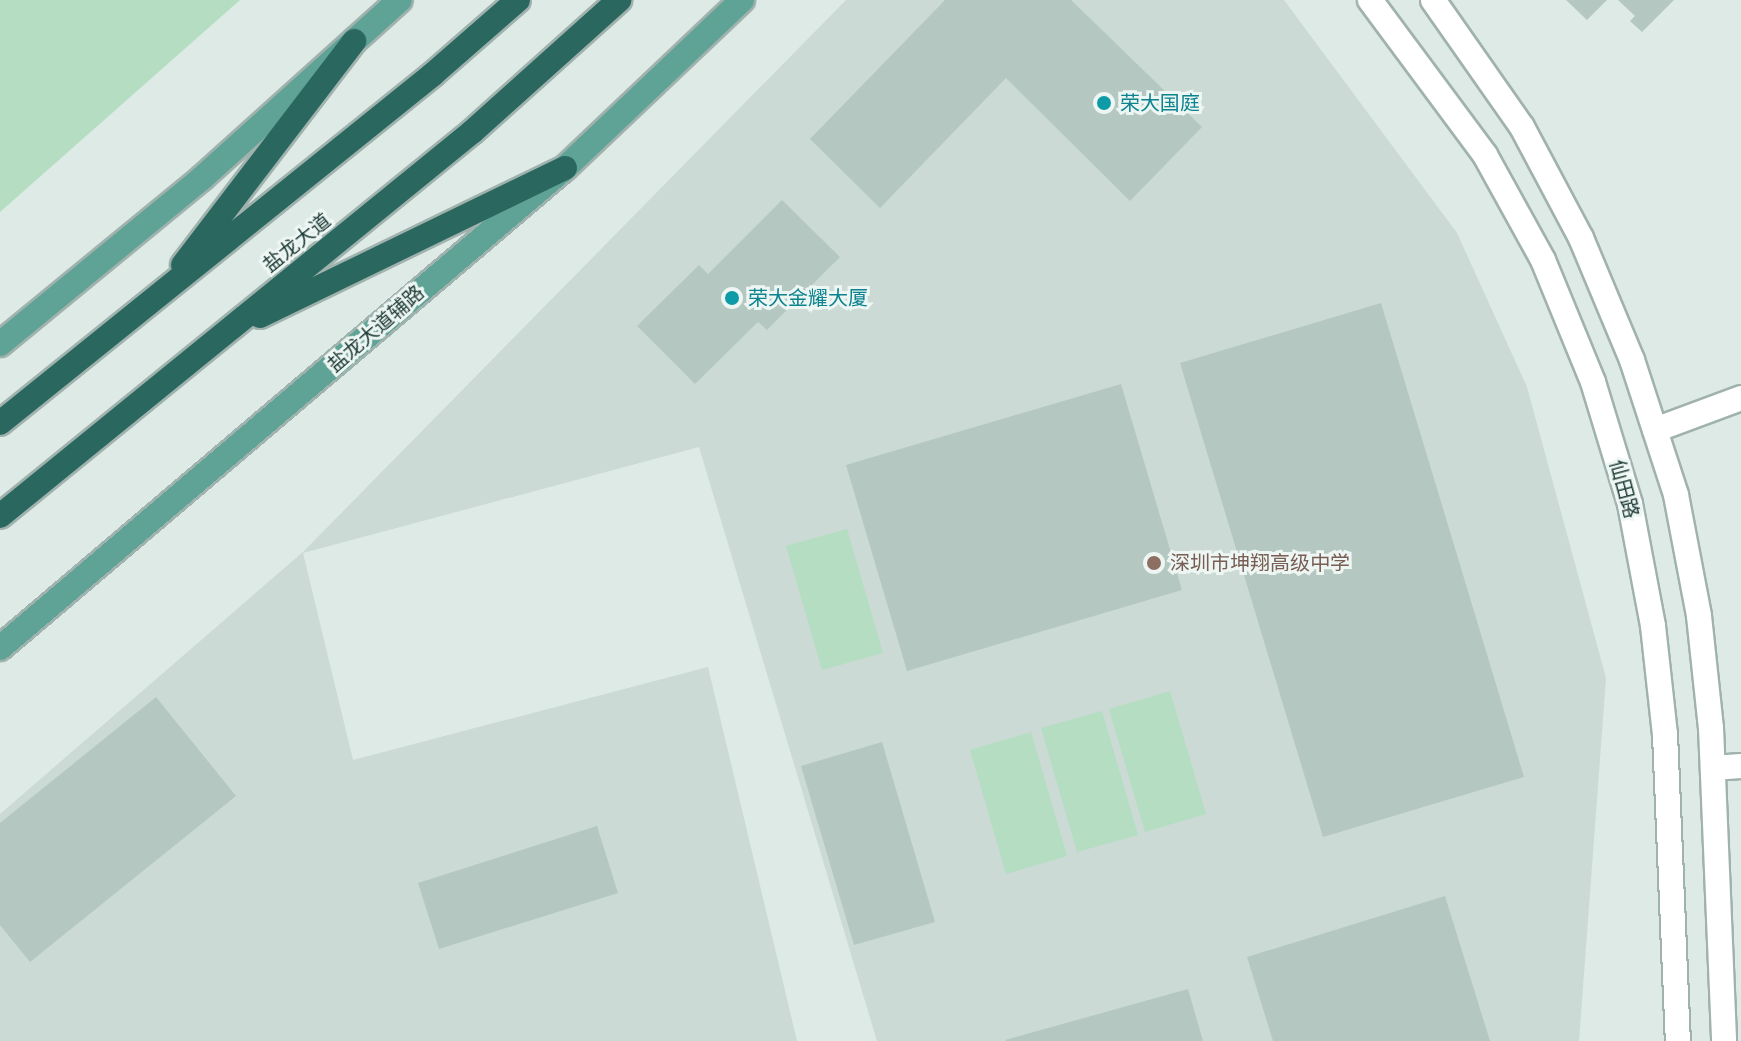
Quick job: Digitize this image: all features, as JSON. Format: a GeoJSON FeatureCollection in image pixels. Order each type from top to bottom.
{"type":"FeatureCollection","features":[{"type":"Feature","properties":{"kind":"highway"},"geometry":{"type":"LineString","coordinates":[[0,423],[432,75],[518,0]]}},
{"type":"Feature","properties":{"kind":"highway","name":"盐龙大道"},"geometry":{"type":"LineString","coordinates":[[0,516],[472,132],[619,0]]}},
{"type":"Feature","properties":{"kind":"highway"},"geometry":{"type":"LineString","coordinates":[[158,297],[354,41]]}},
{"type":"Feature","properties":{"kind":"highway"},"geometry":{"type":"LineString","coordinates":[[222,334],[565,168]]}},
{"type":"Feature","properties":{"kind":"main road"},"geometry":{"type":"LineString","coordinates":[[0,344],[202,178],[400,0]]}},
{"type":"Feature","properties":{"kind":"main road","name":"盐龙大道辅路"},"geometry":{"type":"LineString","coordinates":[[0,648],[565,168],[742,0]]}},
{"type":"Feature","properties":{"kind":"street","name":"仙田路"},"geometry":{"type":"LineString","coordinates":[[1370,0],[1485,155],[1543,260],[1593,382],[1630,504],[1653,626],[1665,734],[1678,1041]]}},
{"type":"Feature","properties":{"kind":"street"},"geometry":{"type":"LineString","coordinates":[[1433,0],[1522,127],[1581,238],[1632,360],[1676,495],[1699,616],[1713,768],[1724,1041]]}},
{"type":"Feature","properties":{"kind":"street"},"geometry":{"type":"LineString","coordinates":[[1655,430],[1741,398]]}},
{"type":"Feature","properties":{"kind":"street"},"geometry":{"type":"LineString","coordinates":[[1713,768],[1741,766]]}},
{"type":"Feature","properties":{"kind":"shaded area"},"geometry":{"type":"Polygon","coordinates":[[[846,0],[1284,0],[1457,233],[1527,387],[1606,678],[1579,1041],[877,1041],[699,447],[303,553],[353,760],[708,667],[797,1041],[0,1041],[0,814],[303,552],[846,0]]]}},
{"type":"Feature","properties":{"kind":"green space"},"geometry":{"type":"Polygon","coordinates":[[[0,0],[240,0],[0,212],[0,0]]]}},
{"type":"Feature","properties":{"kind":"green space"},"geometry":{"type":"Polygon","coordinates":[[[847,529],[883,653],[822,670],[786,546],[847,529]]]}},
{"type":"Feature","properties":{"kind":"green space"},"geometry":{"type":"Polygon","coordinates":[[[1170,691],[1206,814],[1145,832],[1109,709],[1170,691]]]}},
{"type":"Feature","properties":{"kind":"green space"},"geometry":{"type":"Polygon","coordinates":[[[1102,711],[1138,835],[1077,852],[1041,728],[1102,711]]]}},
{"type":"Feature","properties":{"kind":"green space"},"geometry":{"type":"Polygon","coordinates":[[[1031,732],[1067,856],[1006,874],[970,750],[1031,732]]]}},
{"type":"Feature","properties":{"kind":"building","name":"荣大国庭"},"geometry":{"type":"Polygon","coordinates":[[[945,0],[1071,0],[1202,127],[1130,201],[1006,78],[880,208],[810,139],[945,0]]]}},
{"type":"Feature","properties":{"kind":"building"},"geometry":{"type":"Polygon","coordinates":[[[1566,0],[1607,0],[1587,20],[1566,0]]]}},
{"type":"Feature","properties":{"kind":"building"},"geometry":{"type":"Polygon","coordinates":[[[1618,0],[1674,0],[1642,32],[1630,21],[1635,16],[1618,0]]]}},
{"type":"Feature","properties":{"kind":"building","name":"荣大金耀大厦"},"geometry":{"type":"Polygon","coordinates":[[[782,200],[840,257],[767,330],[758,322],[695,384],[637,326],[699,265],[708,274],[782,200]]]}},
{"type":"Feature","properties":{"kind":"building"},"geometry":{"type":"Polygon","coordinates":[[[1381,303],[1524,777],[1323,837],[1180,363],[1381,303]]]}},
{"type":"Feature","properties":{"kind":"building"},"geometry":{"type":"Polygon","coordinates":[[[1121,384],[1182,590],[907,671],[846,465],[1121,384]]]}},
{"type":"Feature","properties":{"kind":"building"},"geometry":{"type":"Polygon","coordinates":[[[156,697],[236,796],[30,962],[0,925],[0,823],[156,697]]]}},
{"type":"Feature","properties":{"kind":"building"},"geometry":{"type":"Polygon","coordinates":[[[882,742],[935,922],[854,945],[801,766],[882,742]]]}},
{"type":"Feature","properties":{"kind":"building"},"geometry":{"type":"Polygon","coordinates":[[[597,826],[618,893],[439,949],[418,883],[597,826]]]}},
{"type":"Feature","properties":{"kind":"building"},"geometry":{"type":"Polygon","coordinates":[[[1445,896],[1490,1041],[1273,1041],[1247,957],[1445,896]]]}},
{"type":"Feature","properties":{"kind":"building"},"geometry":{"type":"Polygon","coordinates":[[[1188,989],[1203,1041],[1005,1040],[1188,989]]]}},
{"type":"Feature","properties":{"kind":"place","name":"荣大国庭"},"geometry":{"type":"Point","coordinates":[1104,103]}},
{"type":"Feature","properties":{"kind":"place","name":"荣大金耀大厦"},"geometry":{"type":"Point","coordinates":[732,298]}},
{"type":"Feature","properties":{"kind":"place","name":"深圳市坤翔高级中学"},"geometry":{"type":"Point","coordinates":[1154,563]}}]}
